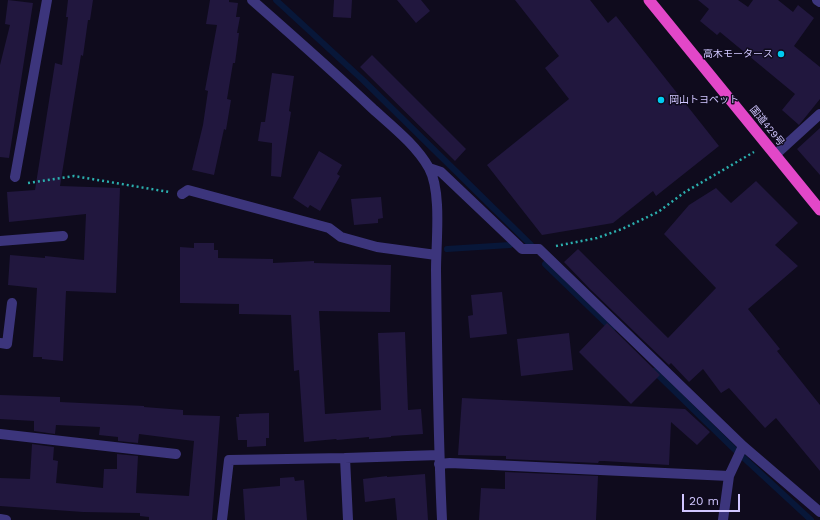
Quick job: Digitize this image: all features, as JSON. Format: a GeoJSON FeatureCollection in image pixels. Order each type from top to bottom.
{"type":"FeatureCollection","features":[{"type":"Feature","properties":{"kind":"highway","name":"国道429号"},"geometry":{"type":"LineString","coordinates":[[649,0],[820,210]]}},
{"type":"Feature","properties":{"kind":"street"},"geometry":{"type":"LineString","coordinates":[[15,176],[47,0]]}},
{"type":"Feature","properties":{"kind":"street"},"geometry":{"type":"LineString","coordinates":[[252,0],[330,68],[410,143],[429,168],[434,180],[437,193],[436,255],[439,460],[442,520]]}},
{"type":"Feature","properties":{"kind":"street"},"geometry":{"type":"LineString","coordinates":[[775,155],[820,114]]}},
{"type":"Feature","properties":{"kind":"street"},"geometry":{"type":"LineString","coordinates":[[429,168],[441,172],[522,250],[539,249],[741,451],[820,512]]}},
{"type":"Feature","properties":{"kind":"street"},"geometry":{"type":"LineString","coordinates":[[182,194],[188,190],[329,228],[341,237],[376,247],[436,255]]}},
{"type":"Feature","properties":{"kind":"street"},"geometry":{"type":"LineString","coordinates":[[0,241],[63,236]]}},
{"type":"Feature","properties":{"kind":"street"},"geometry":{"type":"LineString","coordinates":[[0,343],[7,344],[12,303]]}},
{"type":"Feature","properties":{"kind":"street"},"geometry":{"type":"LineString","coordinates":[[0,434],[176,454]]}},
{"type":"Feature","properties":{"kind":"street"},"geometry":{"type":"LineString","coordinates":[[723,520],[729,476],[741,451]]}},
{"type":"Feature","properties":{"kind":"street"},"geometry":{"type":"LineString","coordinates":[[222,520],[228,460],[345,458],[439,460],[450,463],[729,476]]}},
{"type":"Feature","properties":{"kind":"street"},"geometry":{"type":"LineString","coordinates":[[345,458],[348,520]]}},
{"type":"Feature","properties":{"kind":"street"},"geometry":{"type":"LineString","coordinates":[[0,519],[6,520]]}},
{"type":"Feature","properties":{"kind":"path"},"geometry":{"type":"LineString","coordinates":[[539,249],[597,238],[622,229],[658,212],[685,192],[735,164],[766,144]]}},
{"type":"Feature","properties":{"kind":"path"},"geometry":{"type":"LineString","coordinates":[[23,183],[74,176],[182,194]]}},
{"type":"Feature","properties":{"kind":"building"},"geometry":{"type":"Polygon","coordinates":[[[8,0],[33,3],[9,158],[0,157],[0,65],[10,25],[5,24],[8,0]]]}},
{"type":"Feature","properties":{"kind":"building"},"geometry":{"type":"Polygon","coordinates":[[[68,0],[93,0],[90,20],[88,20],[83,56],[81,55],[60,186],[120,188],[116,293],[66,291],[63,361],[33,357],[37,288],[8,285],[10,255],[45,258],[45,256],[84,260],[86,214],[9,222],[7,192],[35,190],[55,63],[62,65],[68,17],[66,17],[68,0]]]}},
{"type":"Feature","properties":{"kind":"building"},"geometry":{"type":"Polygon","coordinates":[[[210,0],[229,0],[229,2],[238,3],[236,17],[240,17],[237,33],[239,33],[235,63],[233,63],[227,99],[231,100],[226,130],[224,129],[214,175],[192,170],[203,125],[208,91],[205,90],[217,25],[206,24],[210,0]]]}},
{"type":"Feature","properties":{"kind":"building"},"geometry":{"type":"Polygon","coordinates":[[[334,0],[352,0],[351,18],[333,17],[334,0]]]}},
{"type":"Feature","properties":{"kind":"building"},"geometry":{"type":"Polygon","coordinates":[[[397,0],[421,0],[430,11],[416,23],[397,0]]]}},
{"type":"Feature","properties":{"kind":"building"},"geometry":{"type":"Polygon","coordinates":[[[515,0],[590,0],[608,23],[616,16],[719,146],[656,196],[653,191],[613,223],[542,235],[487,165],[569,99],[545,68],[559,56],[515,0]]]}},
{"type":"Feature","properties":{"kind":"building"},"geometry":{"type":"Polygon","coordinates":[[[698,0],[738,0],[748,7],[753,0],[778,0],[793,12],[798,5],[814,18],[794,46],[820,67],[820,99],[799,125],[782,110],[795,94],[720,32],[717,35],[700,21],[709,9],[698,0]]]}},
{"type":"Feature","properties":{"kind":"building"},"geometry":{"type":"Polygon","coordinates":[[[372,55],[466,149],[455,161],[360,67],[372,55]]]}},
{"type":"Feature","properties":{"kind":"building"},"geometry":{"type":"Polygon","coordinates":[[[272,73],[294,76],[289,111],[291,112],[281,177],[271,176],[272,143],[258,141],[261,122],[265,122],[272,73]]]}},
{"type":"Feature","properties":{"kind":"building"},"geometry":{"type":"Polygon","coordinates":[[[820,128],[820,175],[797,149],[820,128]]]}},
{"type":"Feature","properties":{"kind":"building"},"geometry":{"type":"Polygon","coordinates":[[[319,151],[342,165],[337,174],[340,176],[320,211],[310,205],[308,208],[293,198],[319,151]]]}},
{"type":"Feature","properties":{"kind":"building"},"geometry":{"type":"Polygon","coordinates":[[[756,181],[798,223],[775,245],[798,266],[748,309],[780,349],[777,351],[820,405],[820,471],[776,418],[765,428],[729,388],[721,393],[703,369],[689,382],[671,363],[669,365],[564,262],[578,249],[668,338],[716,288],[664,234],[689,205],[716,188],[731,203],[756,181]]]}},
{"type":"Feature","properties":{"kind":"building"},"geometry":{"type":"Polygon","coordinates":[[[381,197],[383,218],[378,219],[378,223],[354,225],[351,199],[381,197]]]}},
{"type":"Feature","properties":{"kind":"building"},"geometry":{"type":"Polygon","coordinates":[[[194,243],[214,243],[214,250],[218,250],[218,258],[273,259],[273,263],[314,261],[314,263],[391,265],[390,312],[319,311],[325,414],[381,410],[378,333],[405,332],[408,410],[421,409],[423,434],[369,439],[369,437],[304,442],[299,370],[294,371],[291,315],[239,314],[239,304],[180,303],[180,247],[194,248],[194,243]]]}},
{"type":"Feature","properties":{"kind":"building"},"geometry":{"type":"Polygon","coordinates":[[[502,292],[507,334],[470,338],[468,316],[473,315],[471,295],[502,292]]]}},
{"type":"Feature","properties":{"kind":"building"},"geometry":{"type":"Polygon","coordinates":[[[607,323],[660,375],[631,404],[579,352],[607,323]]]}},
{"type":"Feature","properties":{"kind":"building"},"geometry":{"type":"Polygon","coordinates":[[[569,333],[573,370],[521,376],[517,339],[569,333]]]}},
{"type":"Feature","properties":{"kind":"building"},"geometry":{"type":"Polygon","coordinates":[[[0,395],[60,397],[60,402],[144,406],[183,410],[183,415],[220,416],[212,520],[149,520],[149,517],[140,516],[140,513],[83,512],[0,506],[0,478],[30,479],[32,444],[54,447],[53,460],[58,461],[56,483],[103,488],[104,469],[117,469],[117,454],[138,456],[136,493],[189,496],[194,441],[139,434],[138,443],[118,441],[118,437],[99,435],[100,427],[56,425],[55,434],[34,431],[34,421],[0,419],[0,395]]]}},
{"type":"Feature","properties":{"kind":"building"},"geometry":{"type":"Polygon","coordinates":[[[462,398],[685,409],[710,432],[697,445],[671,422],[669,465],[604,461],[599,461],[598,463],[506,459],[506,456],[458,455],[462,398]]]}},
{"type":"Feature","properties":{"kind":"building"},"geometry":{"type":"Polygon","coordinates":[[[269,413],[269,438],[266,438],[266,446],[247,447],[247,440],[238,440],[236,417],[239,417],[239,414],[269,413]]]}},
{"type":"Feature","properties":{"kind":"building"},"geometry":{"type":"Polygon","coordinates":[[[505,472],[598,476],[596,520],[479,520],[481,488],[505,489],[505,472]]]}},
{"type":"Feature","properties":{"kind":"building"},"geometry":{"type":"Polygon","coordinates":[[[425,474],[428,520],[397,520],[395,498],[365,502],[363,479],[425,474]]]}},
{"type":"Feature","properties":{"kind":"building"},"geometry":{"type":"Polygon","coordinates":[[[294,477],[295,481],[304,480],[307,520],[245,520],[243,489],[280,486],[280,478],[294,477]]]}},
{"type":"Feature","properties":{"kind":"waterway"},"geometry":{"type":"LineString","coordinates":[[276,0],[364,81],[531,245]]}},
{"type":"Feature","properties":{"kind":"waterway"},"geometry":{"type":"LineString","coordinates":[[447,249],[510,245]]}},
{"type":"Feature","properties":{"kind":"waterway"},"geometry":{"type":"LineString","coordinates":[[545,264],[612,329]]}},
{"type":"Feature","properties":{"kind":"waterway"},"geometry":{"type":"LineString","coordinates":[[654,371],[732,447],[811,520]]}},
{"type":"Feature","properties":{"kind":"place","name":"高木モータース"},"geometry":{"type":"Point","coordinates":[781,54]}},
{"type":"Feature","properties":{"kind":"place","name":"岡山トヨペット"},"geometry":{"type":"Point","coordinates":[661,100]}}]}
